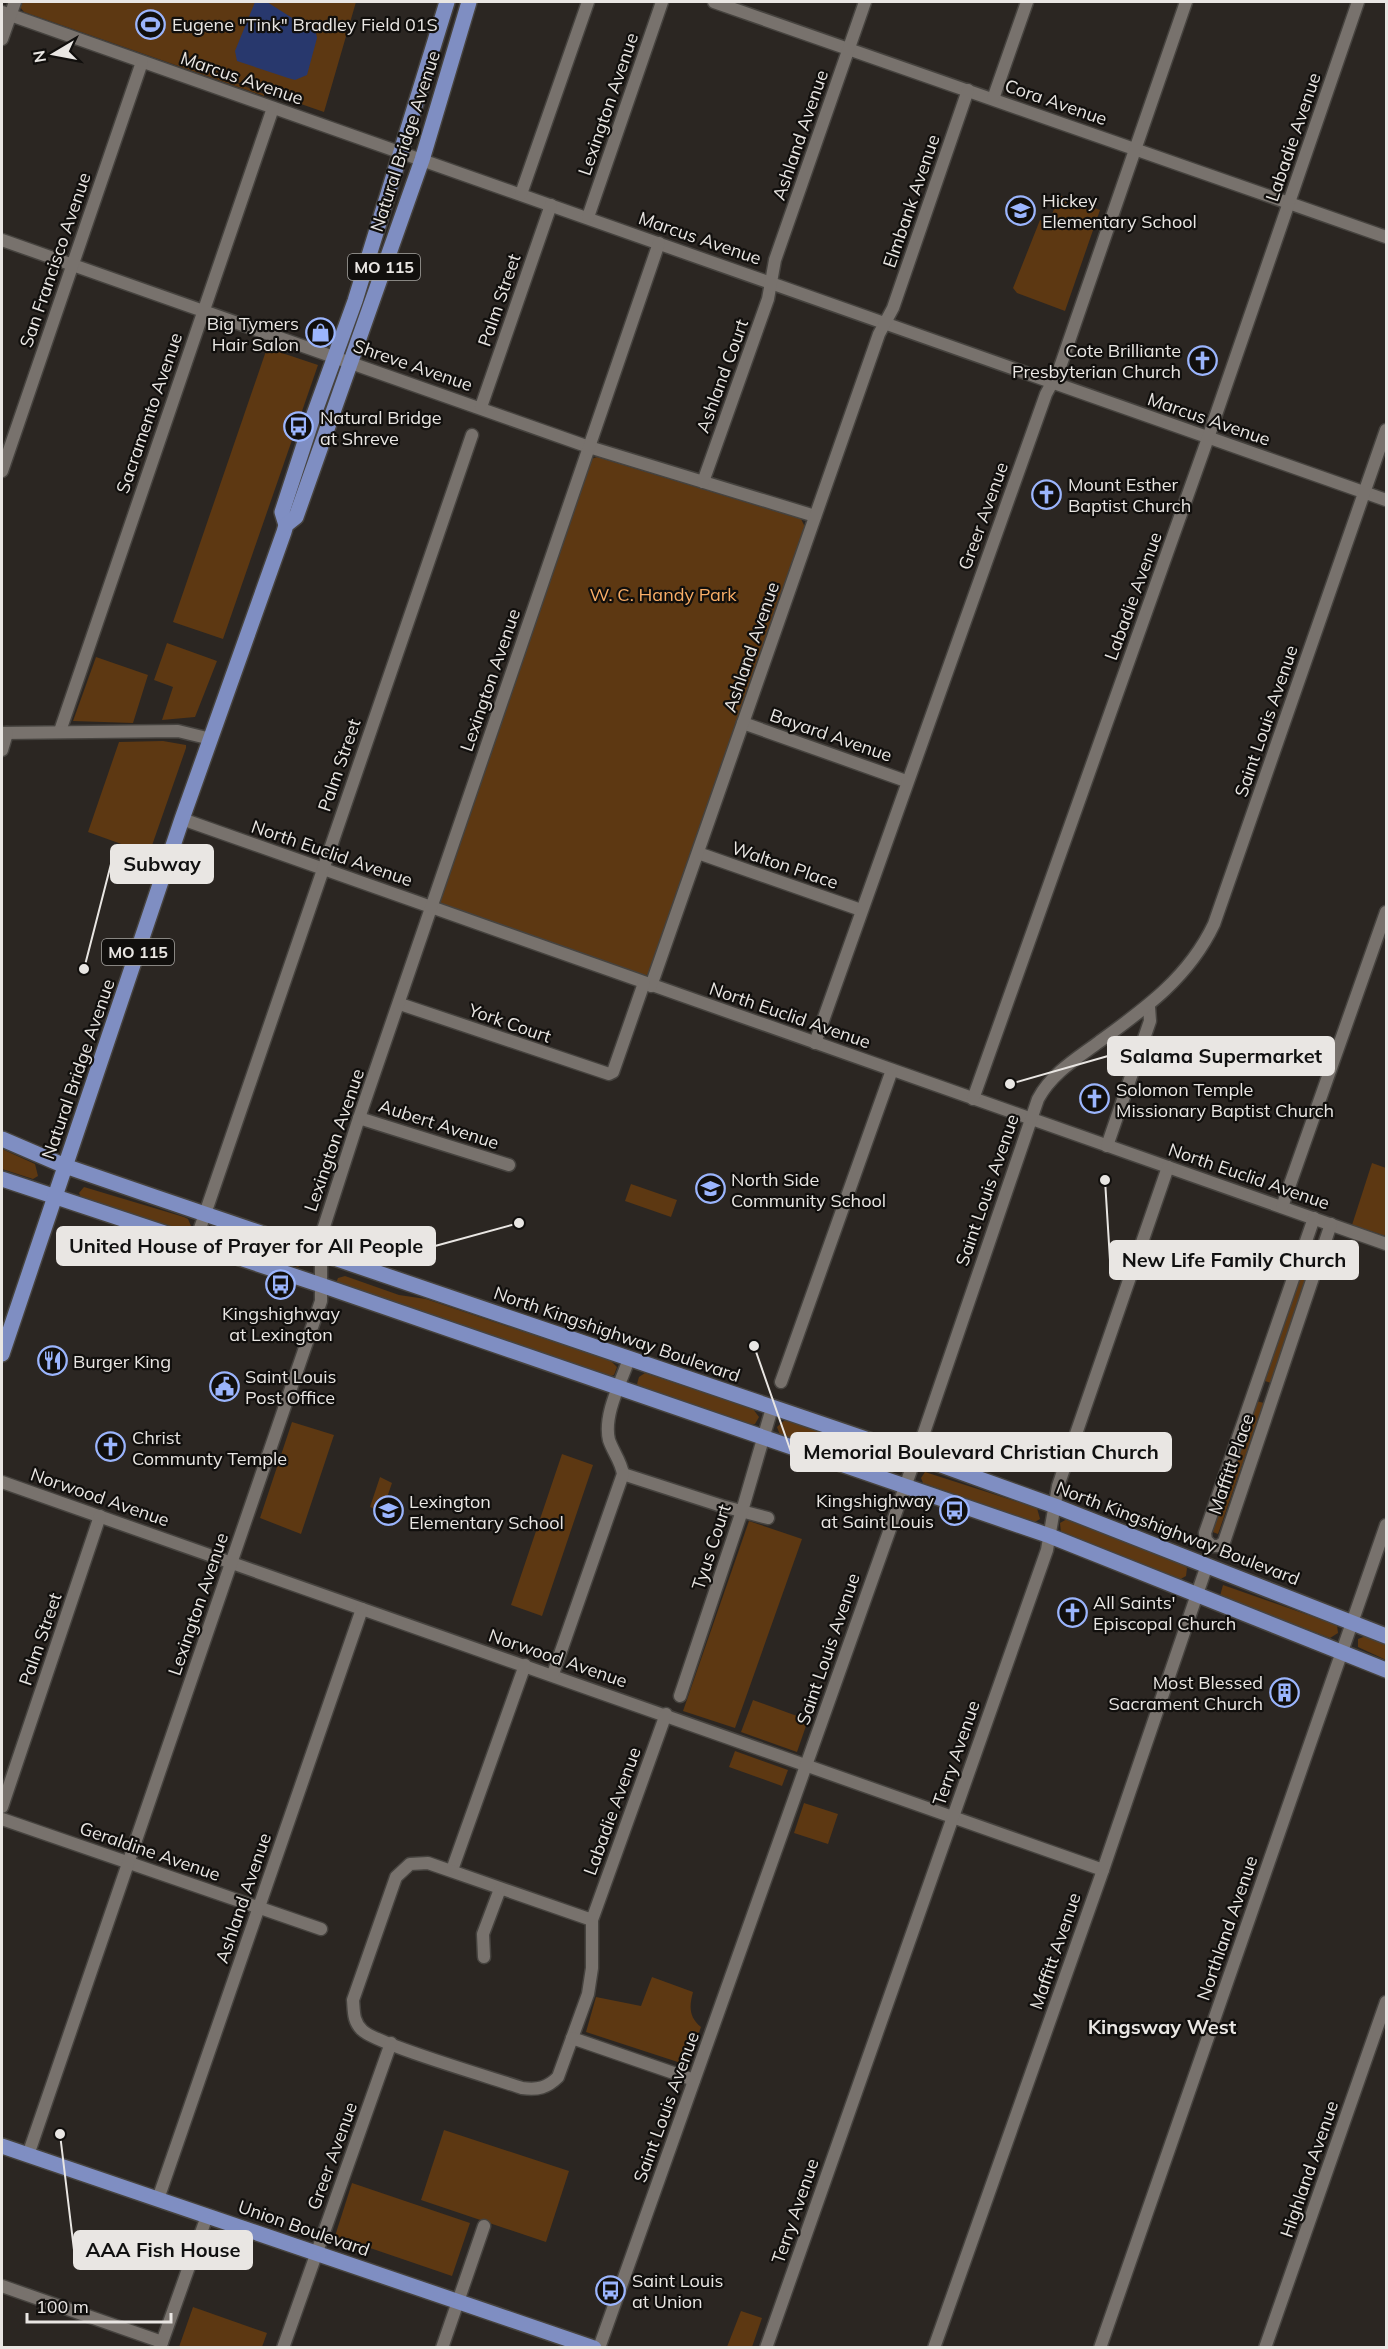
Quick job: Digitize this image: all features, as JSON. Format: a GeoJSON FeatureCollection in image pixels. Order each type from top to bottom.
{"type":"FeatureCollection","features":[{"type":"Feature","properties":{"kind":"main road","name":"Natural Bridge Avenue"},"geometry":{"type":"LineString","coordinates":[[286,525],[282,513],[342,359],[382,272],[386,239],[412,157],[436,39],[447,2]]}},
{"type":"Feature","properties":{"kind":"main road","name":"Natural Bridge Avenue"},"geometry":{"type":"LineString","coordinates":[[2,1354],[182,819],[286,525],[296,518],[319,454],[319,436],[365,270],[412,157],[469,2]]}},
{"type":"Feature","properties":{"kind":"main road","name":"North Kingshighway Boulevard"},"geometry":{"type":"LineString","coordinates":[[2,1139],[65,1166],[204,1215],[916,1456],[1055,1506],[1386,1636]]}},
{"type":"Feature","properties":{"kind":"main road"},"geometry":{"type":"LineString","coordinates":[[2,1179],[321,1285],[1050,1536],[1386,1670]]}},
{"type":"Feature","properties":{"kind":"main road","name":"Union Boulevard"},"geometry":{"type":"LineString","coordinates":[[2,2146],[594,2348]]}},
{"type":"Feature","properties":{"kind":"street"},"geometry":{"type":"LineString","coordinates":[[2,39],[6,13],[15,2]]}},
{"type":"Feature","properties":{"kind":"street"},"geometry":{"type":"LineString","coordinates":[[521,194],[588,2]]}},
{"type":"Feature","properties":{"kind":"street","name":"Lexington Avenue"},"geometry":{"type":"LineString","coordinates":[[588,218],[662,2]]}},
{"type":"Feature","properties":{"kind":"street","name":"Cora Avenue"},"geometry":{"type":"LineString","coordinates":[[714,2],[1386,237]]}},
{"type":"Feature","properties":{"kind":"street","name":"Ashland Avenue"},"geometry":{"type":"LineString","coordinates":[[771,282],[775,260],[866,2]]}},
{"type":"Feature","properties":{"kind":"street"},"geometry":{"type":"LineString","coordinates":[[993,99],[1027,2]]}},
{"type":"Feature","properties":{"kind":"street","name":"Greer Avenue"},"geometry":{"type":"LineString","coordinates":[[814,1043],[906,781],[1052,382],[1059,370],[1186,2]]}},
{"type":"Feature","properties":{"kind":"street","name":"Labadie Avenue"},"geometry":{"type":"LineString","coordinates":[[973,1099],[1208,438],[1358,2]]}},
{"type":"Feature","properties":{"kind":"street","name":"Marcus Avenue"},"geometry":{"type":"LineString","coordinates":[[6,13],[1386,500]]}},
{"type":"Feature","properties":{"kind":"street","name":"San Francisco Avenue"},"geometry":{"type":"LineString","coordinates":[[2,471],[142,62]]}},
{"type":"Feature","properties":{"kind":"street","name":"Elmbank Avenue"},"geometry":{"type":"LineString","coordinates":[[886,322],[893,308],[968,90]]}},
{"type":"Feature","properties":{"kind":"street","name":"Sacramento Avenue"},"geometry":{"type":"LineString","coordinates":[[60,731],[273,108]]}},
{"type":"Feature","properties":{"kind":"street","name":"Palm Street"},"geometry":{"type":"LineString","coordinates":[[481,407],[551,206]]}},
{"type":"Feature","properties":{"kind":"street","name":"Shreve Avenue"},"geometry":{"type":"LineString","coordinates":[[2,240],[481,407],[589,447],[815,516]]}},
{"type":"Feature","properties":{"kind":"street","name":"Lexington Avenue"},"geometry":{"type":"LineString","coordinates":[[28,2155],[321,1301],[321,1236],[359,1118],[400,1004],[659,243]]}},
{"type":"Feature","properties":{"kind":"street","name":"Ashland Court"},"geometry":{"type":"LineString","coordinates":[[703,482],[768,299],[771,282]]}},
{"type":"Feature","properties":{"kind":"street","name":"Ashland Avenue"},"geometry":{"type":"LineString","coordinates":[[609,1074],[613,1072],[698,853],[815,516],[886,322]]}},
{"type":"Feature","properties":{"kind":"street","name":"Saint Louis Avenue"},"geometry":{"type":"LineString","coordinates":[[599,2348],[916,1456],[1030,1119],[1041,1093],[1057,1072],[1149,1006],[1187,970],[1204,945],[1214,924],[1386,430]]}},
{"type":"Feature","properties":{"kind":"street","name":"Palm Street"},"geometry":{"type":"LineString","coordinates":[[195,1243],[472,435]]}},
{"type":"Feature","properties":{"kind":"street","name":"Bayard Avenue"},"geometry":{"type":"LineString","coordinates":[[743,723],[906,781]]}},
{"type":"Feature","properties":{"kind":"street"},"geometry":{"type":"LineString","coordinates":[[2,750],[4,733],[178,731],[211,739]]}},
{"type":"Feature","properties":{"kind":"street","name":"North Euclid Avenue"},"geometry":{"type":"LineString","coordinates":[[182,819],[1386,1244]]}},
{"type":"Feature","properties":{"kind":"street","name":"Walton Place"},"geometry":{"type":"LineString","coordinates":[[698,853],[861,910]]}},
{"type":"Feature","properties":{"kind":"street"},"geometry":{"type":"LineString","coordinates":[[1282,1207],[1386,912]]}},
{"type":"Feature","properties":{"kind":"street","name":"York Court"},"geometry":{"type":"LineString","coordinates":[[400,1004],[609,1074]]}},
{"type":"Feature","properties":{"kind":"street"},"geometry":{"type":"LineString","coordinates":[[1107,1146],[1150,1021],[1149,1006]]}},
{"type":"Feature","properties":{"kind":"street"},"geometry":{"type":"LineString","coordinates":[[782,1382],[892,1070]]}},
{"type":"Feature","properties":{"kind":"street","name":"Aubert Avenue"},"geometry":{"type":"LineString","coordinates":[[359,1118],[509,1165]]}},
{"type":"Feature","properties":{"kind":"street","name":"Terry Avenue"},"geometry":{"type":"LineString","coordinates":[[766,2348],[1050,1536],[1058,1486],[1168,1167]]}},
{"type":"Feature","properties":{"kind":"street","name":"Maffitt Place"},"geometry":{"type":"LineString","coordinates":[[1314,1218],[1205,1533],[1206,1540],[1212,1546],[1219,1546],[1224,1542],[1331,1224]]}},
{"type":"Feature","properties":{"kind":"street"},"geometry":{"type":"LineString","coordinates":[[553,1674],[623,1474],[621,1462],[610,1441],[608,1426],[629,1359]]}},
{"type":"Feature","properties":{"kind":"street","name":"Tyus Court"},"geometry":{"type":"LineString","coordinates":[[680,1696],[742,1511],[772,1408]]}},
{"type":"Feature","properties":{"kind":"street"},"geometry":{"type":"LineString","coordinates":[[623,1474],[768,1518]]}},
{"type":"Feature","properties":{"kind":"street","name":"Norwood Avenue"},"geometry":{"type":"LineString","coordinates":[[2,1482],[553,1674],[1103,1870]]}},
{"type":"Feature","properties":{"kind":"street","name":"Palm Street"},"geometry":{"type":"LineString","coordinates":[[2,1807],[100,1516]]}},
{"type":"Feature","properties":{"kind":"street","name":"Northland Avenue"},"geometry":{"type":"LineString","coordinates":[[1100,2348],[1386,1525]]}},
{"type":"Feature","properties":{"kind":"street","name":"Maffitt Avenue"},"geometry":{"type":"LineString","coordinates":[[934,2348],[1103,1870],[1207,1566]]}},
{"type":"Feature","properties":{"kind":"street","name":"Ashland Avenue"},"geometry":{"type":"LineString","coordinates":[[158,2199],[362,1609]]}},
{"type":"Feature","properties":{"kind":"street"},"geometry":{"type":"LineString","coordinates":[[452,1870],[525,1665]]}},
{"type":"Feature","properties":{"kind":"street","name":"Labadie Avenue"},"geometry":{"type":"LineString","coordinates":[[391,2043],[522,2088],[535,2089],[548,2086],[558,2077],[588,1994],[592,1968],[592,1920],[666,1714]]}},
{"type":"Feature","properties":{"kind":"street","name":"Geraldine Avenue"},"geometry":{"type":"LineString","coordinates":[[2,1819],[321,1929]]}},
{"type":"Feature","properties":{"kind":"street"},"geometry":{"type":"LineString","coordinates":[[391,2043],[363,2032],[354,2019],[353,2000],[396,1877],[410,1864],[428,1863],[452,1870],[592,1920]]}},
{"type":"Feature","properties":{"kind":"street"},"geometry":{"type":"LineString","coordinates":[[484,1957],[483,1934],[500,1889]]}},
{"type":"Feature","properties":{"kind":"street","name":"Highland Avenue"},"geometry":{"type":"LineString","coordinates":[[1265,2348],[1386,2002]]}},
{"type":"Feature","properties":{"kind":"street"},"geometry":{"type":"LineString","coordinates":[[572,2038],[694,2080]]}},
{"type":"Feature","properties":{"kind":"street","name":"Greer Avenue"},"geometry":{"type":"LineString","coordinates":[[283,2348],[391,2043]]}},
{"type":"Feature","properties":{"kind":"street"},"geometry":{"type":"LineString","coordinates":[[2,2286],[161,2345],[207,2216]]}},
{"type":"Feature","properties":{"kind":"street"},"geometry":{"type":"LineString","coordinates":[[442,2348],[484,2226]]}},
{"type":"Feature","properties":{"kind":"green space"},"geometry":{"type":"Polygon","coordinates":[[[21,2],[356,2],[324,112],[211,73],[264,94],[264,96],[24,12],[20,7],[21,2]]]}},
{"type":"Feature","properties":{"kind":"green space"},"geometry":{"type":"Polygon","coordinates":[[[1059,195],[1100,210],[1065,311],[1017,293],[1013,288],[1040,220],[1049,223],[1059,195]]]}},
{"type":"Feature","properties":{"kind":"green space"},"geometry":{"type":"Polygon","coordinates":[[[267,348],[318,365],[223,639],[173,622],[267,348]]]}},
{"type":"Feature","properties":{"kind":"green space","name":"W. C. Handy Park"},"geometry":{"type":"Polygon","coordinates":[[[597,457],[801,519],[805,527],[650,973],[645,976],[442,905],[440,902],[591,459],[597,457]]]}},
{"type":"Feature","properties":{"kind":"green space"},"geometry":{"type":"Polygon","coordinates":[[[167,643],[217,661],[195,717],[162,720],[173,687],[154,680],[167,643]]]}},
{"type":"Feature","properties":{"kind":"green space"},"geometry":{"type":"Polygon","coordinates":[[[96,657],[148,675],[133,723],[73,721],[96,657]]]}},
{"type":"Feature","properties":{"kind":"green space"},"geometry":{"type":"Polygon","coordinates":[[[163,741],[186,745],[186,748],[149,854],[88,832],[119,742],[163,741]]]}},
{"type":"Feature","properties":{"kind":"green space"},"geometry":{"type":"Polygon","coordinates":[[[2,1149],[35,1164],[38,1176],[33,1179],[2,1169],[2,1149]]]}},
{"type":"Feature","properties":{"kind":"green space"},"geometry":{"type":"Polygon","coordinates":[[[1372,1163],[1386,1168],[1386,1236],[1352,1225],[1372,1163]]]}},
{"type":"Feature","properties":{"kind":"green space"},"geometry":{"type":"Polygon","coordinates":[[[631,1184],[677,1200],[671,1217],[625,1201],[631,1184]]]}},
{"type":"Feature","properties":{"kind":"green space"},"geometry":{"type":"Polygon","coordinates":[[[84,1187],[184,1217],[188,1219],[191,1226],[182,1233],[82,1199],[79,1193],[84,1187]]]}},
{"type":"Feature","properties":{"kind":"green space"},"geometry":{"type":"Polygon","coordinates":[[[214,1227],[301,1257],[304,1262],[298,1267],[251,1251],[211,1242],[207,1232],[214,1227]]]}},
{"type":"Feature","properties":{"kind":"green space"},"geometry":{"type":"Polygon","coordinates":[[[1310,1244],[1318,1247],[1271,1383],[1262,1380],[1310,1244]]]}},
{"type":"Feature","properties":{"kind":"green space"},"geometry":{"type":"Polygon","coordinates":[[[345,1276],[399,1295],[426,1299],[611,1361],[617,1367],[614,1375],[608,1377],[336,1283],[338,1278],[345,1276]]]}},
{"type":"Feature","properties":{"kind":"green space"},"geometry":{"type":"Polygon","coordinates":[[[645,1373],[753,1409],[759,1417],[755,1424],[750,1424],[640,1388],[637,1384],[639,1377],[645,1373]]]}},
{"type":"Feature","properties":{"kind":"green space"},"geometry":{"type":"Polygon","coordinates":[[[1256,1401],[1264,1403],[1218,1534],[1210,1531],[1256,1401]]]}},
{"type":"Feature","properties":{"kind":"green space"},"geometry":{"type":"Polygon","coordinates":[[[785,1420],[895,1457],[897,1464],[892,1468],[780,1435],[777,1427],[785,1420]]]}},
{"type":"Feature","properties":{"kind":"green space"},"geometry":{"type":"Polygon","coordinates":[[[292,1422],[334,1435],[301,1534],[260,1518],[292,1422]]]}},
{"type":"Feature","properties":{"kind":"green space"},"geometry":{"type":"Polygon","coordinates":[[[562,1454],[593,1465],[542,1616],[511,1605],[562,1454]]]}},
{"type":"Feature","properties":{"kind":"green space"},"geometry":{"type":"Polygon","coordinates":[[[925,1472],[1037,1508],[1040,1519],[1035,1522],[1028,1520],[923,1483],[921,1478],[925,1472]]]}},
{"type":"Feature","properties":{"kind":"green space"},"geometry":{"type":"Polygon","coordinates":[[[380,1477],[392,1483],[382,1512],[370,1507],[380,1477]]]}},
{"type":"Feature","properties":{"kind":"green space"},"geometry":{"type":"Polygon","coordinates":[[[1067,1519],[1184,1565],[1187,1568],[1186,1576],[1179,1580],[1061,1533],[1060,1523],[1067,1519]]]}},
{"type":"Feature","properties":{"kind":"green space"},"geometry":{"type":"Polygon","coordinates":[[[749,1521],[802,1539],[735,1728],[683,1711],[749,1521]]]}},
{"type":"Feature","properties":{"kind":"green space"},"geometry":{"type":"Polygon","coordinates":[[[1223,1585],[1337,1625],[1338,1633],[1330,1638],[1220,1596],[1223,1585]]]}},
{"type":"Feature","properties":{"kind":"green space"},"geometry":{"type":"Polygon","coordinates":[[[1366,1636],[1386,1644],[1386,1660],[1358,1647],[1358,1639],[1366,1636]]]}},
{"type":"Feature","properties":{"kind":"green space"},"geometry":{"type":"Polygon","coordinates":[[[753,1700],[808,1720],[797,1752],[741,1732],[753,1700]]]}},
{"type":"Feature","properties":{"kind":"green space"},"geometry":{"type":"Polygon","coordinates":[[[735,1751],[788,1770],[782,1786],[729,1767],[735,1751]]]}},
{"type":"Feature","properties":{"kind":"green space"},"geometry":{"type":"Polygon","coordinates":[[[804,1803],[838,1814],[828,1844],[794,1833],[804,1803]]]}},
{"type":"Feature","properties":{"kind":"green space"},"geometry":{"type":"Polygon","coordinates":[[[652,1977],[693,1992],[691,2011],[701,2027],[687,2065],[586,2032],[596,1997],[641,2006],[652,1977]]]}},
{"type":"Feature","properties":{"kind":"green space"},"geometry":{"type":"Polygon","coordinates":[[[444,2130],[569,2171],[546,2242],[421,2200],[444,2130]]]}},
{"type":"Feature","properties":{"kind":"green space"},"geometry":{"type":"Polygon","coordinates":[[[352,2183],[470,2223],[452,2276],[335,2236],[352,2183]]]}},
{"type":"Feature","properties":{"kind":"green space"},"geometry":{"type":"Polygon","coordinates":[[[193,2307],[267,2333],[262,2347],[179,2347],[193,2307]]]}},
{"type":"Feature","properties":{"kind":"green space"},"geometry":{"type":"Polygon","coordinates":[[[741,2311],[762,2318],[752,2347],[727,2347],[741,2311]]]}},
{"type":"Feature","properties":{"kind":"water"},"geometry":{"type":"Polygon","coordinates":[[[255,2],[267,2],[316,33],[317,38],[307,75],[295,80],[237,61],[235,51],[255,2]]]}},
{"type":"Feature","properties":{"kind":"place","name":"Eugene \"Tink\" Bradley Field 01S"},"geometry":{"type":"Point","coordinates":[151,24]}},
{"type":"Feature","properties":{"kind":"place","name":"Hickey Elementary School"},"geometry":{"type":"Point","coordinates":[1021,210]}},
{"type":"Feature","properties":{"kind":"place","name":"Big Tymers Hair Salon"},"geometry":{"type":"Point","coordinates":[320,333]}},
{"type":"Feature","properties":{"kind":"place","name":"Cote Brilliante Presbyterian Church"},"geometry":{"type":"Point","coordinates":[1202,360]}},
{"type":"Feature","properties":{"kind":"place","name":"Natural Bridge at Shreve"},"geometry":{"type":"Point","coordinates":[299,427]}},
{"type":"Feature","properties":{"kind":"place","name":"Mount Esther Baptist Church"},"geometry":{"type":"Point","coordinates":[1047,494]}},
{"type":"Feature","properties":{"kind":"place","name":"Subway"},"geometry":{"type":"Point","coordinates":[84,969]}},
{"type":"Feature","properties":{"kind":"place","name":"Salama Supermarket"},"geometry":{"type":"Point","coordinates":[1010,1084]}},
{"type":"Feature","properties":{"kind":"place","name":"Solomon Temple Missionary Baptist Church"},"geometry":{"type":"Point","coordinates":[1095,1099]}},
{"type":"Feature","properties":{"kind":"place","name":"New Life Family Church"},"geometry":{"type":"Point","coordinates":[1105,1180]}},
{"type":"Feature","properties":{"kind":"place","name":"North Side Community School"},"geometry":{"type":"Point","coordinates":[710,1189]}},
{"type":"Feature","properties":{"kind":"place","name":"United House of Prayer for All People"},"geometry":{"type":"Point","coordinates":[519,1223]}},
{"type":"Feature","properties":{"kind":"place","name":"Kingshighway at Lexington"},"geometry":{"type":"Point","coordinates":[281,1284]}},
{"type":"Feature","properties":{"kind":"place","name":"Memorial Boulevard Christian Church"},"geometry":{"type":"Point","coordinates":[754,1346]}},
{"type":"Feature","properties":{"kind":"place","name":"Burger King"},"geometry":{"type":"Point","coordinates":[52,1361]}},
{"type":"Feature","properties":{"kind":"place","name":"Saint Louis Post Office"},"geometry":{"type":"Point","coordinates":[224,1386]}},
{"type":"Feature","properties":{"kind":"place","name":"Christ Communty Temple"},"geometry":{"type":"Point","coordinates":[111,1447]}},
{"type":"Feature","properties":{"kind":"place","name":"Kingshighway at Saint Louis"},"geometry":{"type":"Point","coordinates":[955,1510]}},
{"type":"Feature","properties":{"kind":"place","name":"Lexington Elementary School"},"geometry":{"type":"Point","coordinates":[388,1511]}},
{"type":"Feature","properties":{"kind":"place","name":"All Saints' Episcopal Church"},"geometry":{"type":"Point","coordinates":[1072,1612]}},
{"type":"Feature","properties":{"kind":"place","name":"Most Blessed Sacrament Church"},"geometry":{"type":"Point","coordinates":[1284,1692]}},
{"type":"Feature","properties":{"kind":"place","name":"AAA Fish House"},"geometry":{"type":"Point","coordinates":[60,2134]}},
{"type":"Feature","properties":{"kind":"place","name":"Saint Louis at Union"},"geometry":{"type":"Point","coordinates":[611,2290]}},
{"type":"Feature","properties":{"kind":"district","name":"Kingsway West"},"geometry":{"type":"Point","coordinates":[1162,2026]}}]}
